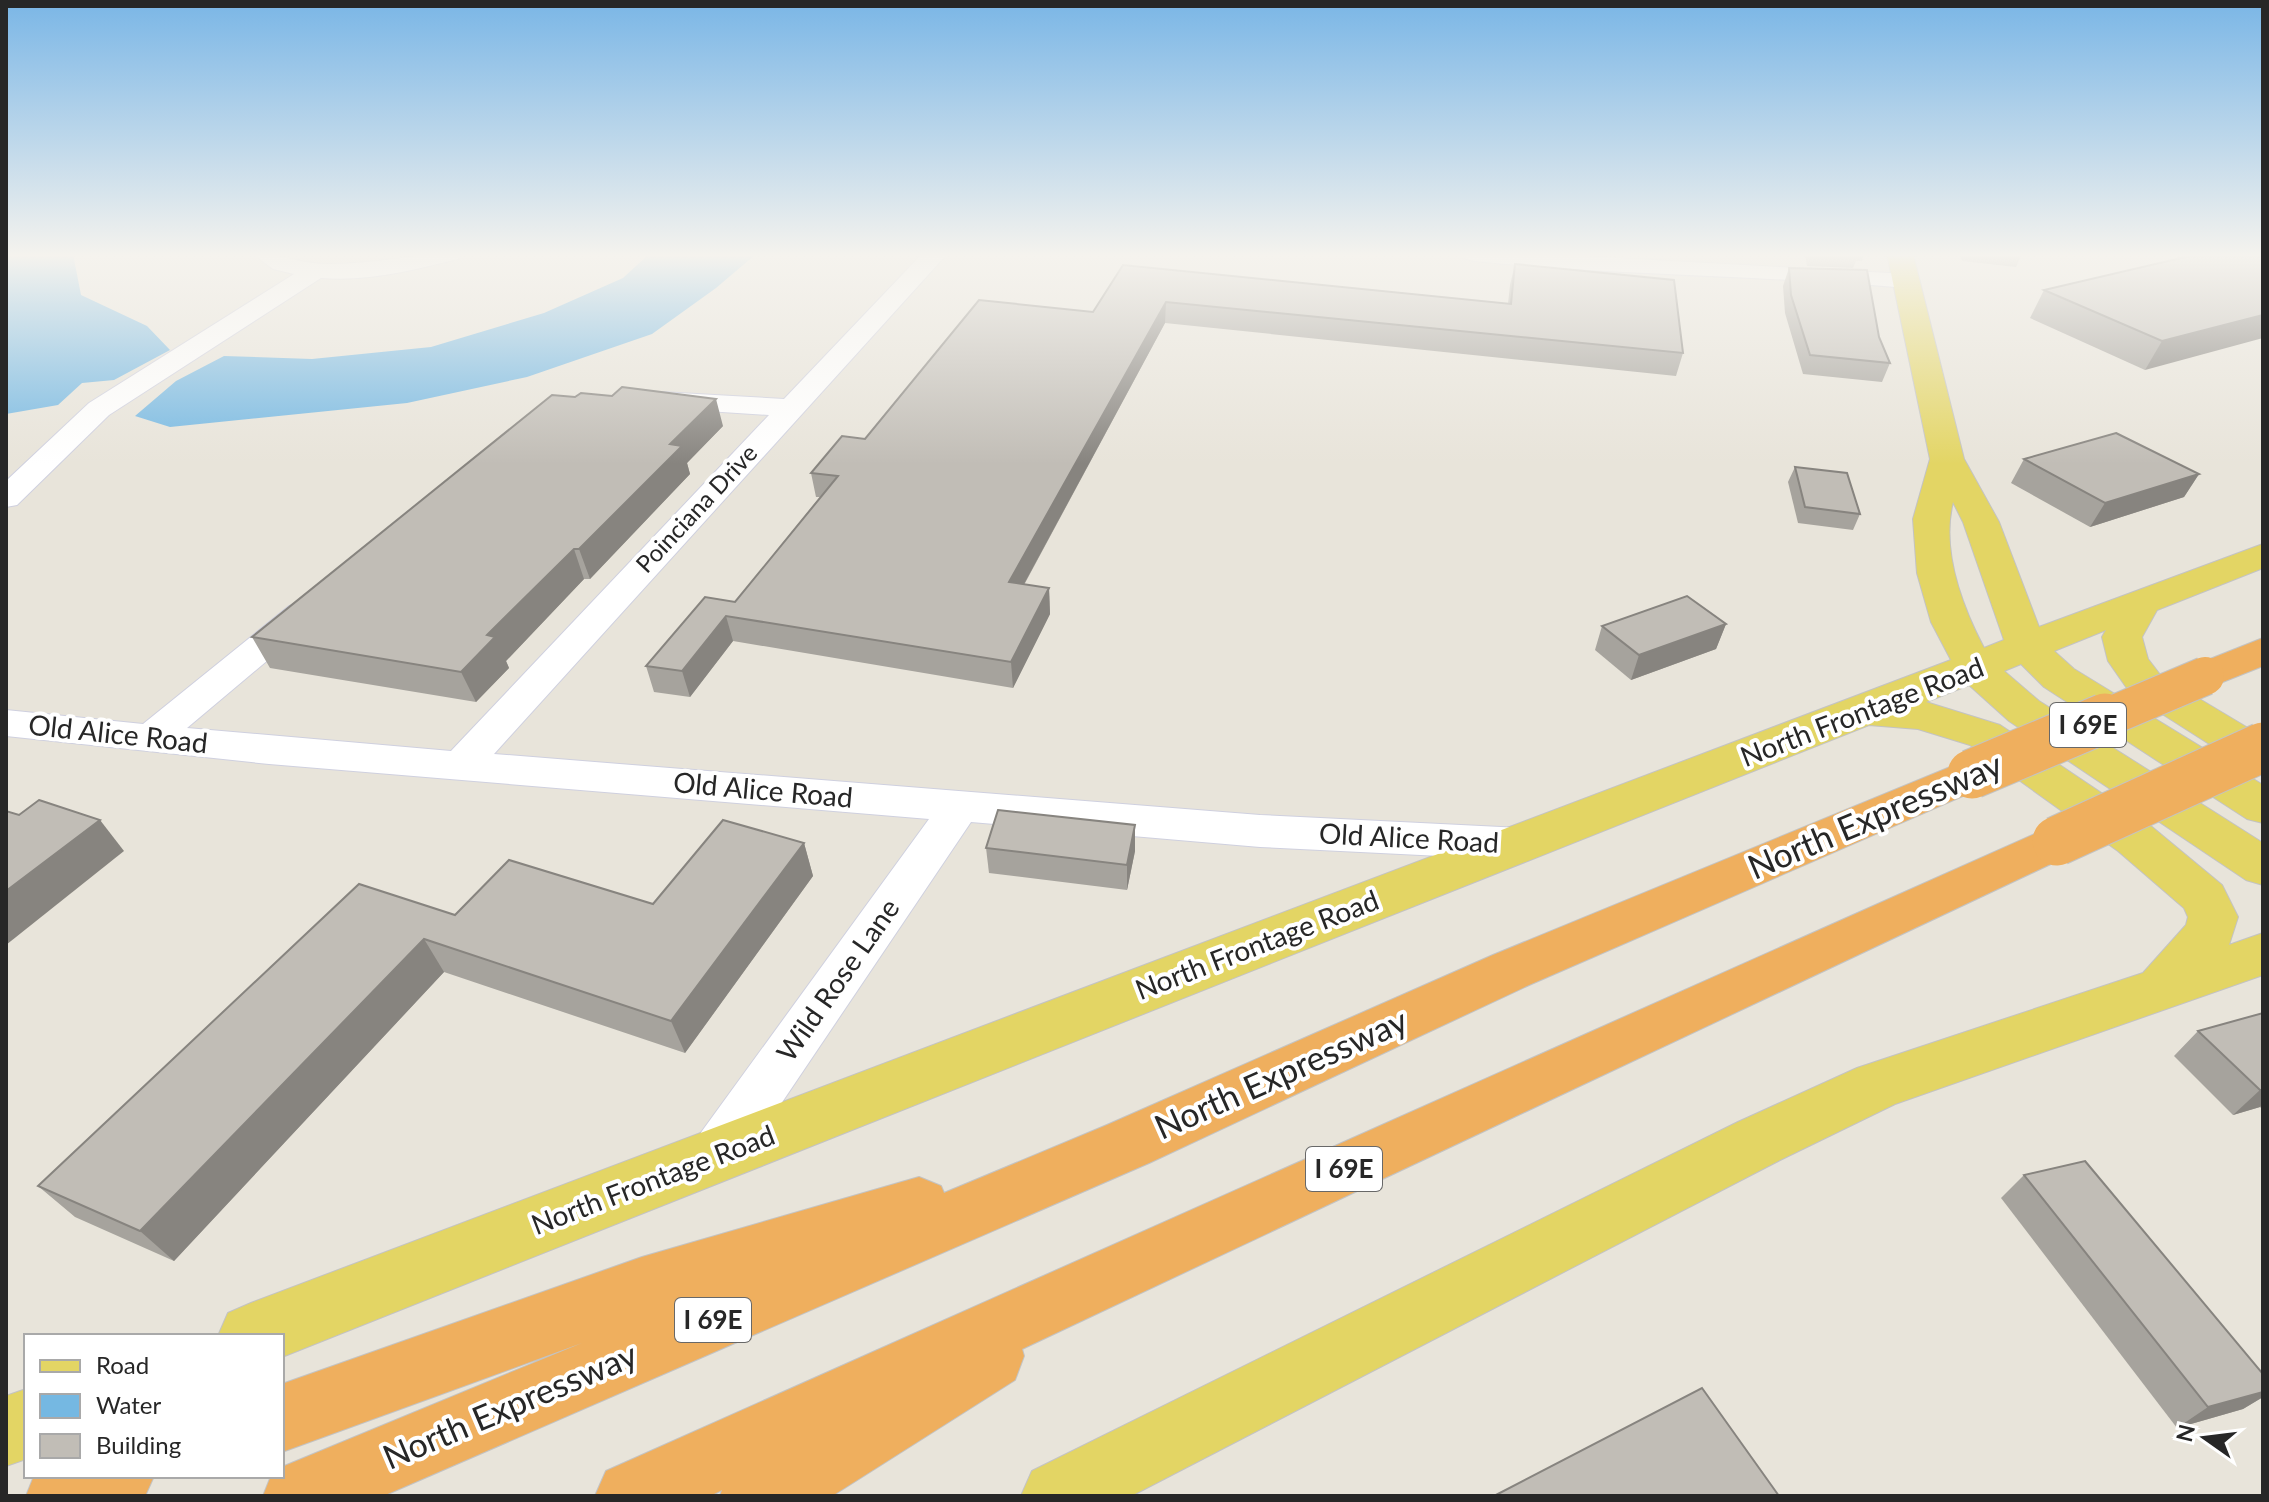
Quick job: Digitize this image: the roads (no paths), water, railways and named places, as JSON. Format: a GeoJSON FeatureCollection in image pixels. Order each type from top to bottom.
{"type":"FeatureCollection","features":[{"type":"Feature","properties":{"kind":"highway","name":"North Expressway"},"geometry":{"type":"LineString","coordinates":[[299,1496],[1128,1144],[1511,970],[2263,651]]}},
{"type":"Feature","properties":{"kind":"highway","name":"I 69E"},"geometry":{"type":"LineString","coordinates":[[631,1496],[2263,747]]}},
{"type":"Feature","properties":{"kind":"highway"},"geometry":{"type":"LineString","coordinates":[[284,1417],[642,1289],[1128,1144]]}},
{"type":"Feature","properties":{"kind":"highway"},"geometry":{"type":"LineString","coordinates":[[756,1496],[827,1461],[1132,1267]]}},
{"type":"Feature","properties":{"kind":"highway"},"geometry":{"type":"LineString","coordinates":[[62,1496],[112,1478]]}},
{"type":"Feature","properties":{"kind":"main road"},"geometry":{"type":"LineString","coordinates":[[1916,324],[1947,459],[1981,522],[2027,648],[2059,678],[2263,807]]}},
{"type":"Feature","properties":{"kind":"main road"},"geometry":{"type":"LineString","coordinates":[[1947,459],[1931,519],[1936,573],[1935,656],[1887,701],[1985,735],[2135,839],[2192,884],[2205,898],[2213,917],[2210,933],[2161,990]]}},
{"type":"Feature","properties":{"kind":"main road","name":"North Frontage Road"},"geometry":{"type":"LineString","coordinates":[[256,1334],[2263,555]]}},
{"type":"Feature","properties":{"kind":"main road"},"geometry":{"type":"LineString","coordinates":[[1936,573],[1951,622],[1975,668],[2024,711],[2263,867]]}},
{"type":"Feature","properties":{"kind":"main road"},"geometry":{"type":"LineString","coordinates":[[2144,600],[2122,637],[2128,661],[2146,685],[2263,757]]}},
{"type":"Feature","properties":{"kind":"main road"},"geometry":{"type":"LineString","coordinates":[[1057,1496],[1718,1161],[1877,1086],[2263,954]]}},
{"type":"Feature","properties":{"kind":"street"},"geometry":{"type":"LineString","coordinates":[[6,498],[99,409],[233,324]]}},
{"type":"Feature","properties":{"kind":"street","name":"Poinciana Drive"},"geometry":{"type":"LineString","coordinates":[[460,766],[869,324]]}},
{"type":"Feature","properties":{"kind":"street"},"geometry":{"type":"LineString","coordinates":[[627,398],[790,408]]}},
{"type":"Feature","properties":{"kind":"street"},"geometry":{"type":"LineString","coordinates":[[153,736],[320,598]]}},
{"type":"Feature","properties":{"kind":"street","name":"Old Alice Road"},"geometry":{"type":"LineString","coordinates":[[6,723],[269,750],[1260,831],[1521,844]]}},
{"type":"Feature","properties":{"kind":"street","name":"Wild Rose Lane"},"geometry":{"type":"LineString","coordinates":[[716,1155],[961,805]]}},
{"type":"Feature","properties":{"kind":"water"},"geometry":{"type":"Polygon","coordinates":[[[6,324],[143,324],[170,350],[114,380],[82,383],[58,405],[6,414],[6,324]]]}},
{"type":"Feature","properties":{"kind":"water"},"geometry":{"type":"Polygon","coordinates":[[[507,324],[666,324],[652,334],[527,377],[407,403],[170,427],[135,416],[176,381],[224,356],[312,359],[431,347],[507,324]]]}}]}
